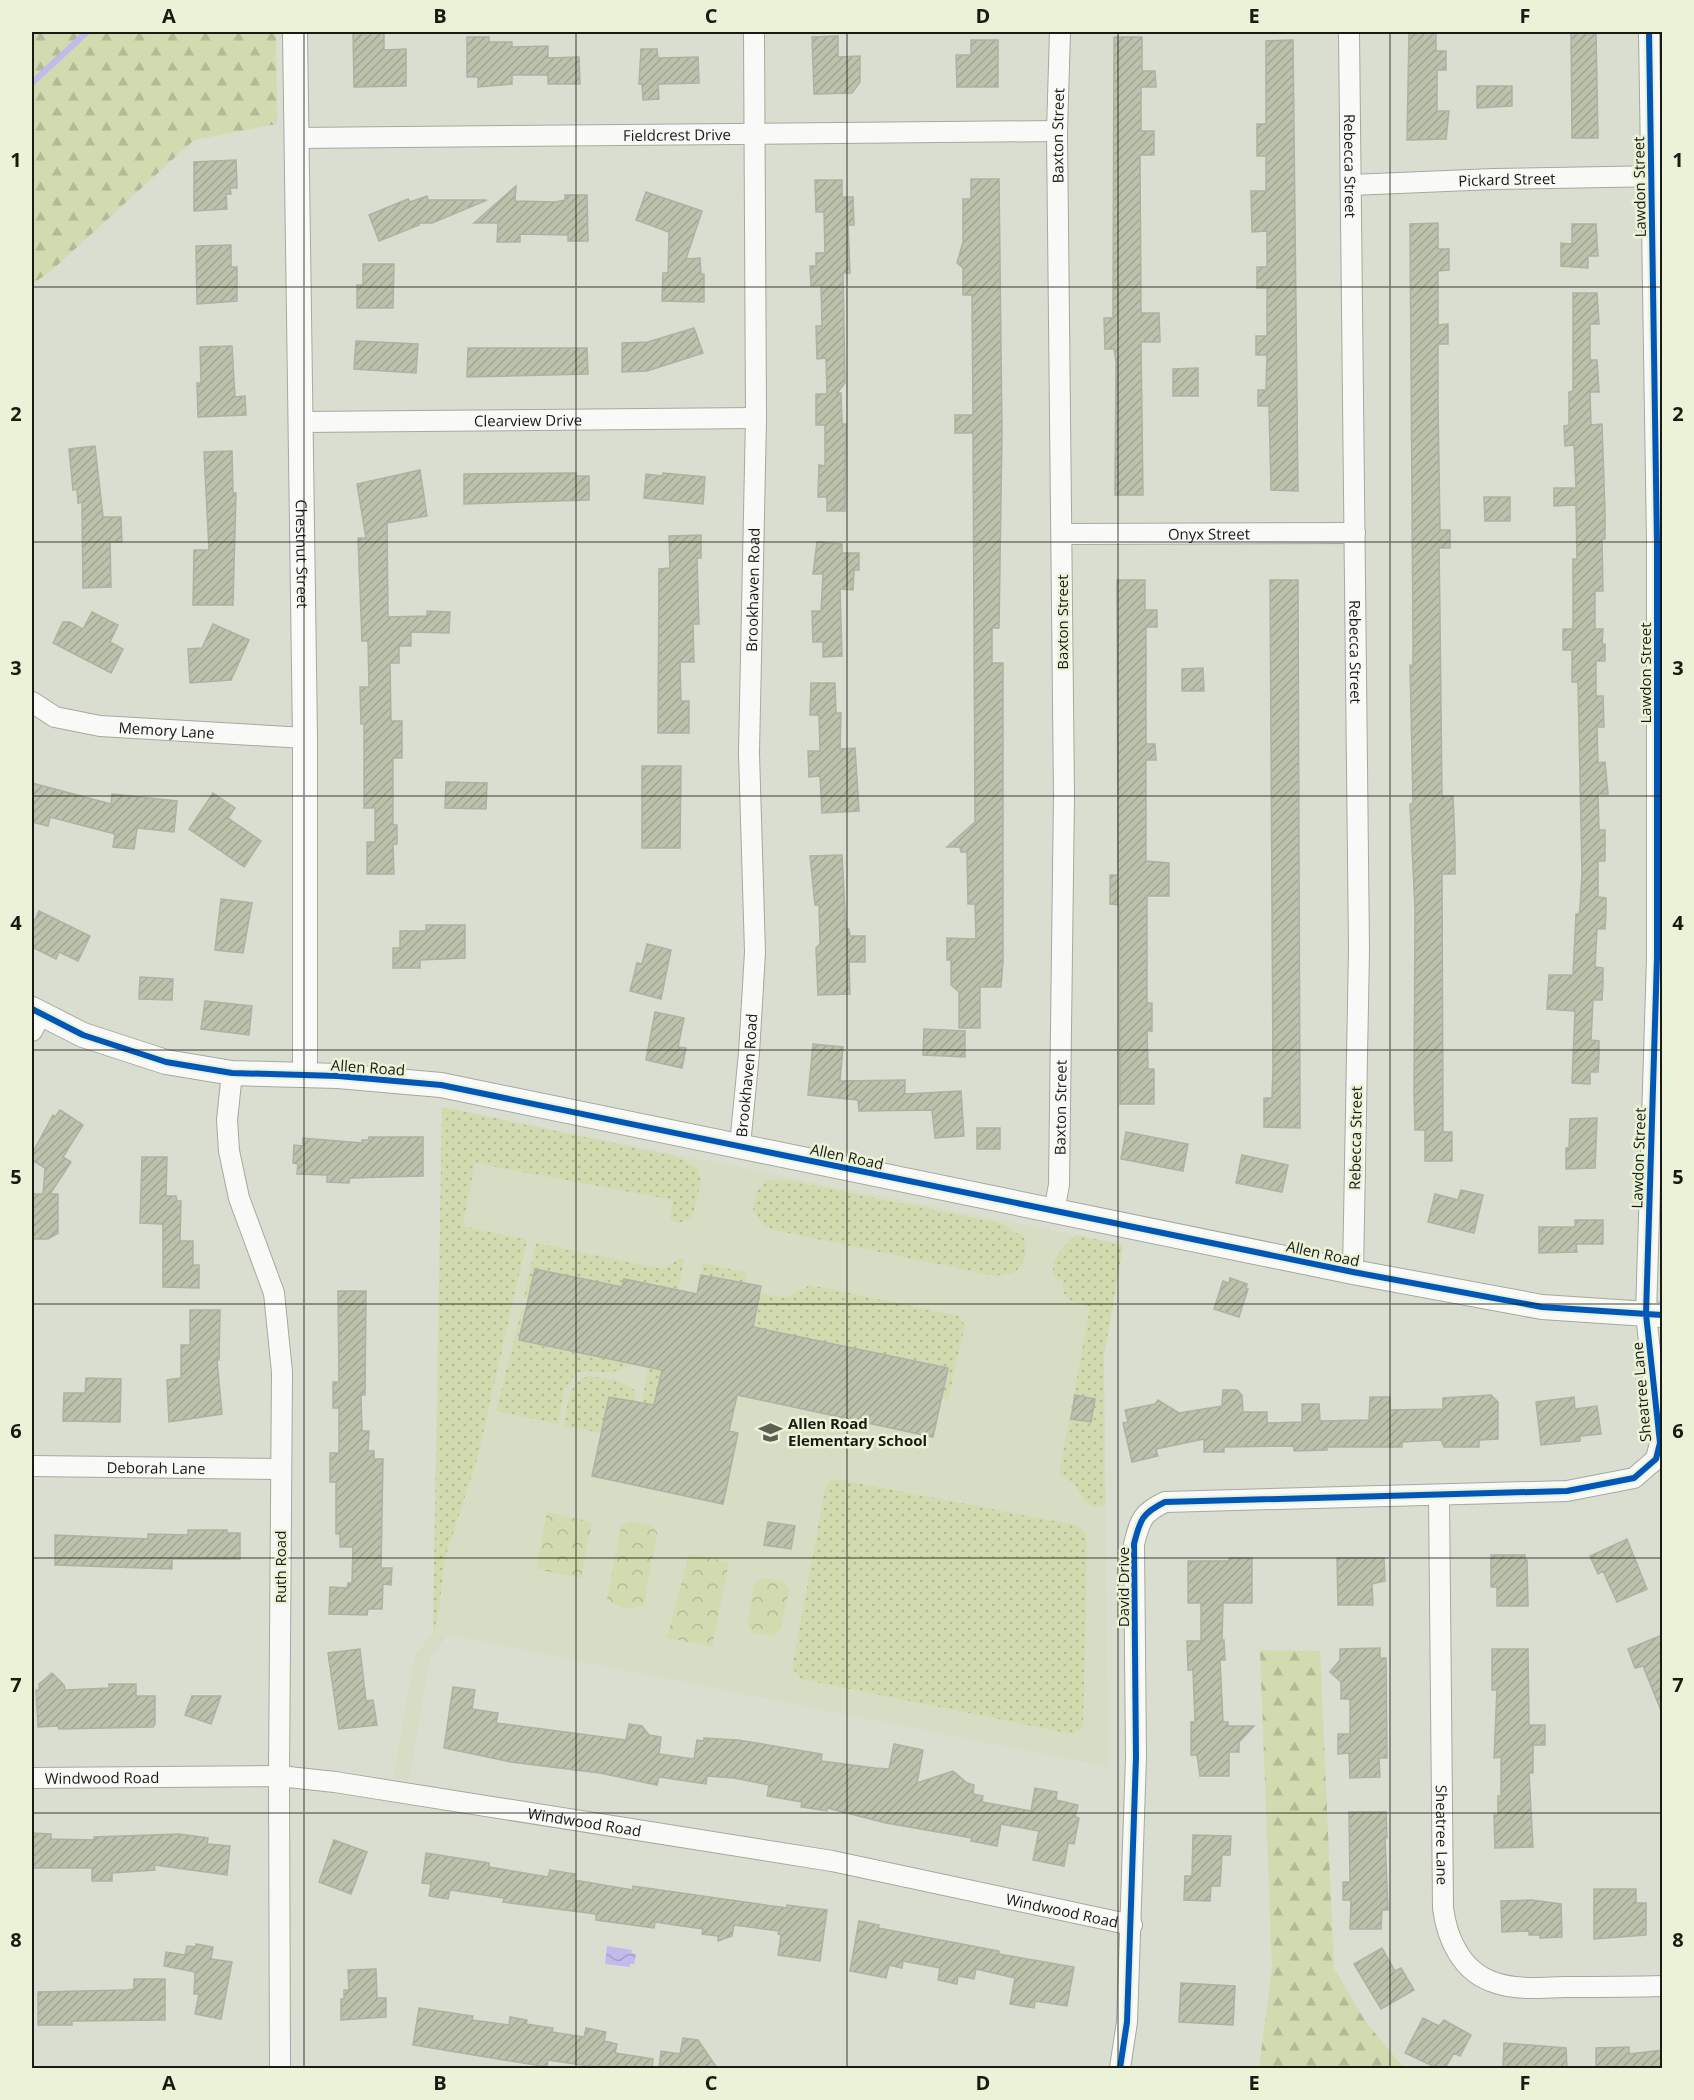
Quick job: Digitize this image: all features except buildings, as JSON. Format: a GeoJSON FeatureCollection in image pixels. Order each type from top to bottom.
{"type":"FeatureCollection","features":[{"type":"Feature","properties":{"kind":"street","name":"Chestnut Street"},"geometry":{"type":"LineString","coordinates":[[295,32],[305,738],[305,1076]]}},
{"type":"Feature","properties":{"kind":"street","name":"Brookhaven Road"},"geometry":{"type":"LineString","coordinates":[[740,1145],[750,1053],[755,952],[749,753],[756,418],[754,32]]}},
{"type":"Feature","properties":{"kind":"street","name":"Baxton Street"},"geometry":{"type":"LineString","coordinates":[[1054,1211],[1059,1173],[1064,795],[1057,131],[1060,32]]}},
{"type":"Feature","properties":{"kind":"street","name":"Rebecca Street"},"geometry":{"type":"LineString","coordinates":[[1349,32],[1359,950],[1353,1272]]}},
{"type":"Feature","properties":{"kind":"street","name":"Lawdon Street"},"geometry":{"type":"LineString","coordinates":[[1649,32],[1657,176],[1657,958],[1654,1314]]}},
{"type":"Feature","properties":{"kind":"street","name":"Fieldcrest Drive"},"geometry":{"type":"LineString","coordinates":[[296,138],[1057,131]]}},
{"type":"Feature","properties":{"kind":"street","name":"Pickard Street"},"geometry":{"type":"LineString","coordinates":[[1351,185],[1494,178],[1657,176]]}},
{"type":"Feature","properties":{"kind":"street","name":"Clearview Drive"},"geometry":{"type":"LineString","coordinates":[[300,422],[756,418]]}},
{"type":"Feature","properties":{"kind":"street","name":"Onyx Street"},"geometry":{"type":"LineString","coordinates":[[1062,534],[1355,533]]}},
{"type":"Feature","properties":{"kind":"street","name":"Memory Lane"},"geometry":{"type":"LineString","coordinates":[[32,702],[55,717],[100,726],[305,738]]}},
{"type":"Feature","properties":{"kind":"street","name":"Allen Road"},"geometry":{"type":"LineString","coordinates":[[35,1018],[166,1062],[232,1073],[441,1085],[1353,1272],[1542,1307],[1654,1314]]}},
{"type":"Feature","properties":{"kind":"street","name":"Ruth Road"},"geometry":{"type":"LineString","coordinates":[[232,1073],[227,1120],[229,1151],[239,1198],[274,1293],[282,1372],[279,1776],[280,2068]]}},
{"type":"Feature","properties":{"kind":"street","name":"Sheatree Lane"},"geometry":{"type":"LineString","coordinates":[[1654,1314],[1660,1443],[1656,1459],[1657,1472]]}},
{"type":"Feature","properties":{"kind":"street","name":"Deborah Lane"},"geometry":{"type":"LineString","coordinates":[[32,1466],[281,1469]]}},
{"type":"Feature","properties":{"kind":"street","name":"David Drive"},"geometry":{"type":"LineString","coordinates":[[1120,2068],[1127,2022],[1132,1925],[1136,1757],[1134,1544],[1140,1521],[1148,1510],[1165,1502],[1567,1491],[1657,1472]]}},
{"type":"Feature","properties":{"kind":"street","name":"Sheatree Lane"},"geometry":{"type":"LineString","coordinates":[[1439,1496],[1443,1908],[1446,1932],[1457,1953],[1471,1969],[1495,1983],[1535,1988],[1662,1986]]}},
{"type":"Feature","properties":{"kind":"street","name":"Windwood Road"},"geometry":{"type":"LineString","coordinates":[[32,1778],[279,1776],[346,1784],[832,1861],[1132,1925]]}},
{"type":"Feature","properties":{"kind":"shaded area","name":"Allen Road Elementary School"},"geometry":{"type":"Polygon","coordinates":[[[442,1107],[1123,1245],[1104,1357],[1108,1767],[448,1635],[430,1658],[409,1780],[393,1778],[415,1655],[433,1632],[442,1107]]]}},
{"type":"Feature","properties":{"kind":"green space"},"geometry":{"type":"Polygon","coordinates":[[[32,32],[276,32],[277,124],[194,140],[51,271],[32,284],[32,32]]]}},
{"type":"Feature","properties":{"kind":"green space"},"geometry":{"type":"Polygon","coordinates":[[[442,1107],[679,1157],[698,1169],[701,1183],[692,1217],[678,1222],[670,1219],[673,1200],[475,1163],[463,1226],[527,1240],[477,1460],[445,1558],[438,1616],[433,1632],[442,1107]]]}},
{"type":"Feature","properties":{"kind":"green space"},"geometry":{"type":"Polygon","coordinates":[[[768,1180],[791,1181],[1003,1224],[1015,1233],[1022,1234],[1026,1250],[1024,1260],[1014,1273],[995,1276],[774,1230],[764,1225],[753,1210],[756,1192],[768,1180]]]}},
{"type":"Feature","properties":{"kind":"green space"},"geometry":{"type":"Polygon","coordinates":[[[1076,1235],[1123,1245],[1104,1357],[1105,1507],[1089,1505],[1074,1484],[1059,1475],[1090,1307],[1066,1297],[1063,1281],[1053,1275],[1053,1268],[1059,1252],[1076,1235]]]}},
{"type":"Feature","properties":{"kind":"green space"},"geometry":{"type":"Polygon","coordinates":[[[536,1243],[663,1269],[680,1258],[684,1259],[678,1290],[624,1279],[622,1287],[535,1269],[528,1298],[524,1297],[536,1243]]]}},
{"type":"Feature","properties":{"kind":"green space"},"geometry":{"type":"Polygon","coordinates":[[[703,1263],[744,1272],[747,1277],[746,1283],[701,1275],[703,1263]]]}},
{"type":"Feature","properties":{"kind":"green space"},"geometry":{"type":"Polygon","coordinates":[[[810,1285],[959,1316],[965,1326],[948,1399],[942,1398],[948,1369],[753,1327],[759,1293],[786,1298],[810,1285]]]}},
{"type":"Feature","properties":{"kind":"green space"},"geometry":{"type":"Polygon","coordinates":[[[522,1309],[526,1310],[519,1340],[632,1364],[617,1371],[576,1373],[564,1390],[558,1424],[496,1411],[522,1309]]]}},
{"type":"Feature","properties":{"kind":"green space"},"geometry":{"type":"Polygon","coordinates":[[[648,1367],[662,1370],[654,1406],[642,1404],[648,1367]]]}},
{"type":"Feature","properties":{"kind":"green space"},"geometry":{"type":"Polygon","coordinates":[[[589,1376],[619,1381],[636,1391],[635,1402],[609,1397],[601,1433],[564,1426],[572,1389],[582,1379],[589,1376]]]}},
{"type":"Feature","properties":{"kind":"green space"},"geometry":{"type":"Polygon","coordinates":[[[836,1479],[1080,1526],[1086,1535],[1087,1546],[1083,1728],[1072,1734],[801,1679],[793,1669],[793,1664],[825,1489],[829,1482],[836,1479]]]}},
{"type":"Feature","properties":{"kind":"green space"},"geometry":{"type":"Polygon","coordinates":[[[547,1512],[592,1522],[581,1578],[536,1569],[547,1512]]]}},
{"type":"Feature","properties":{"kind":"green space"},"geometry":{"type":"Polygon","coordinates":[[[629,1521],[650,1525],[657,1532],[644,1605],[634,1608],[620,1607],[607,1599],[621,1526],[629,1521]]]}},
{"type":"Feature","properties":{"kind":"green space"},"geometry":{"type":"Polygon","coordinates":[[[689,1554],[729,1562],[712,1647],[667,1638],[689,1554]]]}},
{"type":"Feature","properties":{"kind":"green space"},"geometry":{"type":"Polygon","coordinates":[[[765,1578],[782,1581],[789,1590],[781,1629],[772,1636],[752,1632],[747,1623],[754,1584],[765,1578]]]}},
{"type":"Feature","properties":{"kind":"green space"},"geometry":{"type":"Polygon","coordinates":[[[1260,1650],[1320,1651],[1334,1968],[1365,2021],[1404,2068],[1259,2068],[1272,1969],[1260,1650]]]}},
{"type":"Feature","properties":{"kind":"water"},"geometry":{"type":"Polygon","coordinates":[[[607,1946],[632,1950],[631,1953],[636,1954],[634,1964],[630,1964],[630,1967],[605,1964],[607,1946]]]}},
{"type":"Feature","properties":{"kind":"waterway"},"geometry":{"type":"LineString","coordinates":[[32,83],[87,32]]}},
{"type":"Feature","properties":{"kind":"cycle path"},"geometry":{"type":"LineString","coordinates":[[1120,2068],[1127,2022],[1136,1757],[1134,1544],[1143,1518],[1165,1502],[1567,1491],[1634,1478],[1656,1459],[1660,1443],[1646,1314],[1657,958],[1657,543],[1649,32]]}},
{"type":"Feature","properties":{"kind":"cycle path"},"geometry":{"type":"LineString","coordinates":[[32,1009],[83,1035],[166,1062],[232,1073],[338,1076],[441,1085],[1353,1272],[1542,1307],[1662,1315]]}},
{"type":"Feature","properties":{"kind":"place","name":"Allen Road Elementary School"},"geometry":{"type":"Point","coordinates":[770,1432]}}]}
